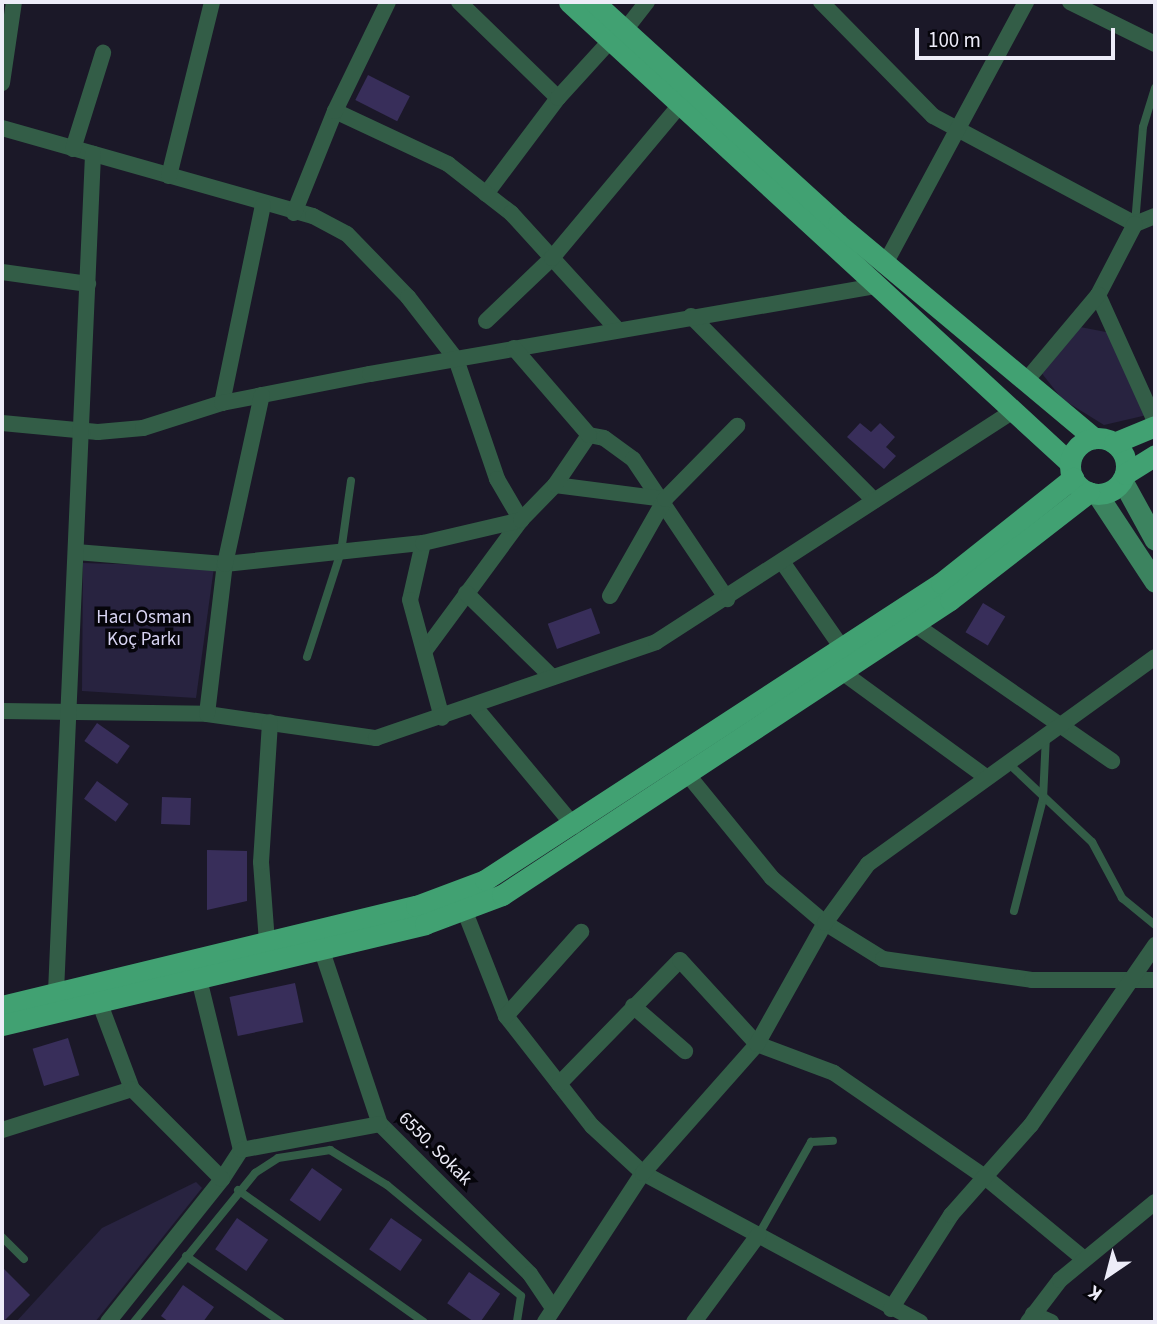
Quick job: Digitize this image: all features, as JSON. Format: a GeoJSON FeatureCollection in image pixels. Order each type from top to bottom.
{"type":"FeatureCollection","features":[{"type":"Feature","properties":{"kind":"main road"},"geometry":{"type":"LineString","coordinates":[[569,2],[618,35],[1025,382],[1123,454],[1123,477],[1155,540]]}},
{"type":"Feature","properties":{"kind":"main road"},"geometry":{"type":"LineString","coordinates":[[594,2],[618,35],[680,106],[1012,412],[1071,470],[1093,493],[1155,582]]}},
{"type":"Feature","properties":{"kind":"main road"},"geometry":{"type":"LineString","coordinates":[[2,1006],[454,894],[575,826],[941,583],[1071,470],[1081,443],[1104,440],[1155,423]]}},
{"type":"Feature","properties":{"kind":"main road"},"geometry":{"type":"LineString","coordinates":[[2,1026],[99,1001],[322,951],[465,912],[542,872],[842,673],[914,624],[1093,493],[1123,477],[1155,454]]}},
{"type":"Feature","properties":{"kind":"street"},"geometry":{"type":"LineString","coordinates":[[2,83],[14,2]]}},
{"type":"Feature","properties":{"kind":"street"},"geometry":{"type":"LineString","coordinates":[[169,176],[212,2]]}},
{"type":"Feature","properties":{"kind":"street"},"geometry":{"type":"LineString","coordinates":[[294,213],[335,111],[388,2]]}},
{"type":"Feature","properties":{"kind":"street"},"geometry":{"type":"LineString","coordinates":[[459,2],[558,98]]}},
{"type":"Feature","properties":{"kind":"street"},"geometry":{"type":"LineString","coordinates":[[486,194],[558,98],[648,2]]}},
{"type":"Feature","properties":{"kind":"street"},"geometry":{"type":"LineString","coordinates":[[821,2],[933,116],[1135,224]]}},
{"type":"Feature","properties":{"kind":"street"},"geometry":{"type":"LineString","coordinates":[[885,264],[960,131],[1026,2]]}},
{"type":"Feature","properties":{"kind":"street"},"geometry":{"type":"LineString","coordinates":[[1070,2],[1155,44]]}},
{"type":"Feature","properties":{"kind":"street"},"geometry":{"type":"LineString","coordinates":[[73,149],[103,53]]}},
{"type":"Feature","properties":{"kind":"street"},"geometry":{"type":"LineString","coordinates":[[486,321],[552,258],[680,106]]}},
{"type":"Feature","properties":{"kind":"street"},"geometry":{"type":"LineString","coordinates":[[335,111],[448,164],[486,194],[552,258],[617,329]]}},
{"type":"Feature","properties":{"kind":"street"},"geometry":{"type":"LineString","coordinates":[[2,128],[336,226],[354,240],[408,297],[456,359],[497,479],[521,520]]}},
{"type":"Feature","properties":{"kind":"street"},"geometry":{"type":"LineString","coordinates":[[56,992],[71,711],[93,154]]}},
{"type":"Feature","properties":{"kind":"street"},"geometry":{"type":"LineString","coordinates":[[222,404],[263,205]]}},
{"type":"Feature","properties":{"kind":"street"},"geometry":{"type":"LineString","coordinates":[[1025,382],[1098,295],[1135,224],[1155,216]]}},
{"type":"Feature","properties":{"kind":"street"},"geometry":{"type":"LineString","coordinates":[[2,271],[88,284]]}},
{"type":"Feature","properties":{"kind":"street"},"geometry":{"type":"LineString","coordinates":[[2,423],[81,430],[143,428],[262,395],[617,329],[876,286]]}},
{"type":"Feature","properties":{"kind":"street"},"geometry":{"type":"LineString","coordinates":[[1098,295],[1155,423]]}},
{"type":"Feature","properties":{"kind":"street"},"geometry":{"type":"LineString","coordinates":[[691,316],[874,500]]}},
{"type":"Feature","properties":{"kind":"street"},"geometry":{"type":"LineString","coordinates":[[514,348],[589,435],[604,438],[633,459],[665,499],[727,599]]}},
{"type":"Feature","properties":{"kind":"street"},"geometry":{"type":"LineString","coordinates":[[207,714],[225,564],[262,395]]}},
{"type":"Feature","properties":{"kind":"street"},"geometry":{"type":"LineString","coordinates":[[2,711],[207,714],[376,738],[475,707],[550,675],[574,672],[656,642],[783,563],[874,500],[1012,412]]}},
{"type":"Feature","properties":{"kind":"street"},"geometry":{"type":"LineString","coordinates":[[610,596],[665,499],[737,426]]}},
{"type":"Feature","properties":{"kind":"street"},"geometry":{"type":"LineString","coordinates":[[425,650],[521,520],[555,485],[589,435]]}},
{"type":"Feature","properties":{"kind":"street"},"geometry":{"type":"LineString","coordinates":[[555,485],[665,499]]}},
{"type":"Feature","properties":{"kind":"street"},"geometry":{"type":"LineString","coordinates":[[76,552],[225,564],[423,543],[521,520]]}},
{"type":"Feature","properties":{"kind":"street"},"geometry":{"type":"LineString","coordinates":[[423,543],[410,600],[442,718]]}},
{"type":"Feature","properties":{"kind":"street"},"geometry":{"type":"LineString","coordinates":[[783,563],[842,648]]}},
{"type":"Feature","properties":{"kind":"street"},"geometry":{"type":"LineString","coordinates":[[466,593],[550,675]]}},
{"type":"Feature","properties":{"kind":"street"},"geometry":{"type":"LineString","coordinates":[[914,624],[1052,730],[1112,761]]}},
{"type":"Feature","properties":{"kind":"street"},"geometry":{"type":"LineString","coordinates":[[549,1315],[643,1174],[757,1045],[825,923],[868,864],[1155,657]]}},
{"type":"Feature","properties":{"kind":"street"},"geometry":{"type":"LineString","coordinates":[[842,673],[986,778]]}},
{"type":"Feature","properties":{"kind":"street"},"geometry":{"type":"LineString","coordinates":[[475,707],[575,826]]}},
{"type":"Feature","properties":{"kind":"street"},"geometry":{"type":"LineString","coordinates":[[267,942],[261,862],[270,722]]}},
{"type":"Feature","properties":{"kind":"street"},"geometry":{"type":"LineString","coordinates":[[688,775],[772,878],[825,923],[883,959],[1032,980],[1133,983],[1155,981]]}},
{"type":"Feature","properties":{"kind":"street"},"geometry":{"type":"LineString","coordinates":[[465,912],[506,1016],[592,1126],[643,1174],[759,1234],[891,1309],[920,1322]]}},
{"type":"Feature","properties":{"kind":"street"},"geometry":{"type":"LineString","coordinates":[[506,1016],[581,932]]}},
{"type":"Feature","properties":{"kind":"street"},"geometry":{"type":"LineString","coordinates":[[891,1309],[951,1215],[1031,1125],[1133,983],[1155,944]]}},
{"type":"Feature","properties":{"kind":"street","name":"6550. Sokak"},"geometry":{"type":"LineString","coordinates":[[322,951],[380,1124],[530,1274],[549,1315]]}},
{"type":"Feature","properties":{"kind":"street"},"geometry":{"type":"LineString","coordinates":[[559,1084],[680,960],[757,1045],[834,1073],[985,1177],[1084,1259]]}},
{"type":"Feature","properties":{"kind":"street"},"geometry":{"type":"LineString","coordinates":[[199,978],[241,1150]]}},
{"type":"Feature","properties":{"kind":"street"},"geometry":{"type":"LineString","coordinates":[[99,1001],[132,1089],[222,1179]]}},
{"type":"Feature","properties":{"kind":"street"},"geometry":{"type":"LineString","coordinates":[[633,1006],[685,1051]]}},
{"type":"Feature","properties":{"kind":"street"},"geometry":{"type":"LineString","coordinates":[[2,1130],[132,1089]]}},
{"type":"Feature","properties":{"kind":"street"},"geometry":{"type":"LineString","coordinates":[[108,1322],[222,1179],[241,1150],[380,1124]]}},
{"type":"Feature","properties":{"kind":"street"},"geometry":{"type":"LineString","coordinates":[[1030,1318],[1084,1259],[1155,1202]]}},
{"type":"Feature","properties":{"kind":"street"},"geometry":{"type":"LineString","coordinates":[[694,1322],[759,1234]]}},
{"type":"Feature","properties":{"kind":"street"},"geometry":{"type":"LineString","coordinates":[[1030,1318],[1051,1322]]}},
{"type":"Feature","properties":{"kind":"lane"},"geometry":{"type":"LineString","coordinates":[[1135,224],[1143,127],[1155,88]]}},
{"type":"Feature","properties":{"kind":"lane"},"geometry":{"type":"LineString","coordinates":[[307,657],[341,552],[351,481]]}},
{"type":"Feature","properties":{"kind":"lane"},"geometry":{"type":"LineString","coordinates":[[1014,911],[1043,799],[1052,730]]}},
{"type":"Feature","properties":{"kind":"lane"},"geometry":{"type":"LineString","coordinates":[[1007,762],[1043,799],[1092,842],[1122,898],[1155,925]]}},
{"type":"Feature","properties":{"kind":"lane"},"geometry":{"type":"LineString","coordinates":[[759,1234],[811,1142],[833,1141]]}},
{"type":"Feature","properties":{"kind":"lane"},"geometry":{"type":"LineString","coordinates":[[134,1322],[238,1190],[278,1158],[330,1150],[387,1185],[521,1296],[517,1322]]}},
{"type":"Feature","properties":{"kind":"lane"},"geometry":{"type":"LineString","coordinates":[[238,1190],[424,1322]]}},
{"type":"Feature","properties":{"kind":"lane"},"geometry":{"type":"LineString","coordinates":[[2,1237],[24,1259]]}},
{"type":"Feature","properties":{"kind":"lane"},"geometry":{"type":"LineString","coordinates":[[186,1256],[281,1322]]}},
{"type":"Feature","properties":{"kind":"green space"},"geometry":{"type":"Polygon","coordinates":[[[1075,326],[1111,333],[1147,415],[1104,425],[1062,399],[1040,371],[1075,326]]]}},
{"type":"Feature","properties":{"kind":"green space","name":"Hacı Osman Koç Parkı"},"geometry":{"type":"Polygon","coordinates":[[[83,563],[214,567],[196,698],[82,691],[83,563]]]}},
{"type":"Feature","properties":{"kind":"green space"},"geometry":{"type":"Polygon","coordinates":[[[196,1182],[202,1188],[95,1322],[16,1322],[102,1228],[196,1182]]]}},
{"type":"Feature","properties":{"kind":"building"},"geometry":{"type":"Polygon","coordinates":[[[368,75],[410,96],[397,121],[355,100],[368,75]]]}},
{"type":"Feature","properties":{"kind":"building"},"geometry":{"type":"Polygon","coordinates":[[[860,423],[871,432],[880,423],[895,437],[886,447],[896,456],[884,469],[847,437],[860,423]]]}},
{"type":"Feature","properties":{"kind":"building"},"geometry":{"type":"Polygon","coordinates":[[[983,603],[1005,616],[988,646],[965,632],[983,603]]]}},
{"type":"Feature","properties":{"kind":"building"},"geometry":{"type":"Polygon","coordinates":[[[591,608],[600,633],[557,649],[548,624],[591,608]]]}},
{"type":"Feature","properties":{"kind":"building"},"geometry":{"type":"Polygon","coordinates":[[[97,723],[130,746],[117,764],[84,741],[97,723]]]}},
{"type":"Feature","properties":{"kind":"building"},"geometry":{"type":"Polygon","coordinates":[[[97,781],[129,804],[116,822],[84,799],[97,781]]]}},
{"type":"Feature","properties":{"kind":"building"},"geometry":{"type":"Polygon","coordinates":[[[162,797],[191,798],[190,825],[161,824],[162,797]]]}},
{"type":"Feature","properties":{"kind":"building"},"geometry":{"type":"Polygon","coordinates":[[[207,850],[247,851],[247,901],[207,910],[207,850]]]}},
{"type":"Feature","properties":{"kind":"building"},"geometry":{"type":"Polygon","coordinates":[[[295,983],[303,1022],[238,1036],[229,997],[295,983]]]}},
{"type":"Feature","properties":{"kind":"building"},"geometry":{"type":"Polygon","coordinates":[[[68,1038],[79,1075],[44,1086],[33,1049],[68,1038]]]}},
{"type":"Feature","properties":{"kind":"building"},"geometry":{"type":"Polygon","coordinates":[[[312,1168],[342,1189],[320,1221],[290,1200],[312,1168]]]}},
{"type":"Feature","properties":{"kind":"building"},"geometry":{"type":"Polygon","coordinates":[[[237,1218],[268,1240],[246,1271],[215,1249],[237,1218]]]}},
{"type":"Feature","properties":{"kind":"building"},"geometry":{"type":"Polygon","coordinates":[[[391,1218],[422,1240],[400,1271],[369,1249],[391,1218]]]}},
{"type":"Feature","properties":{"kind":"building"},"geometry":{"type":"Polygon","coordinates":[[[2,1267],[30,1295],[3,1322],[2,1322],[2,1267]]]}},
{"type":"Feature","properties":{"kind":"building"},"geometry":{"type":"Polygon","coordinates":[[[469,1272],[500,1294],[480,1322],[474,1322],[447,1303],[469,1272]]]}},
{"type":"Feature","properties":{"kind":"building"},"geometry":{"type":"Polygon","coordinates":[[[183,1285],[214,1307],[203,1322],[169,1322],[161,1316],[183,1285]]]}}]}
